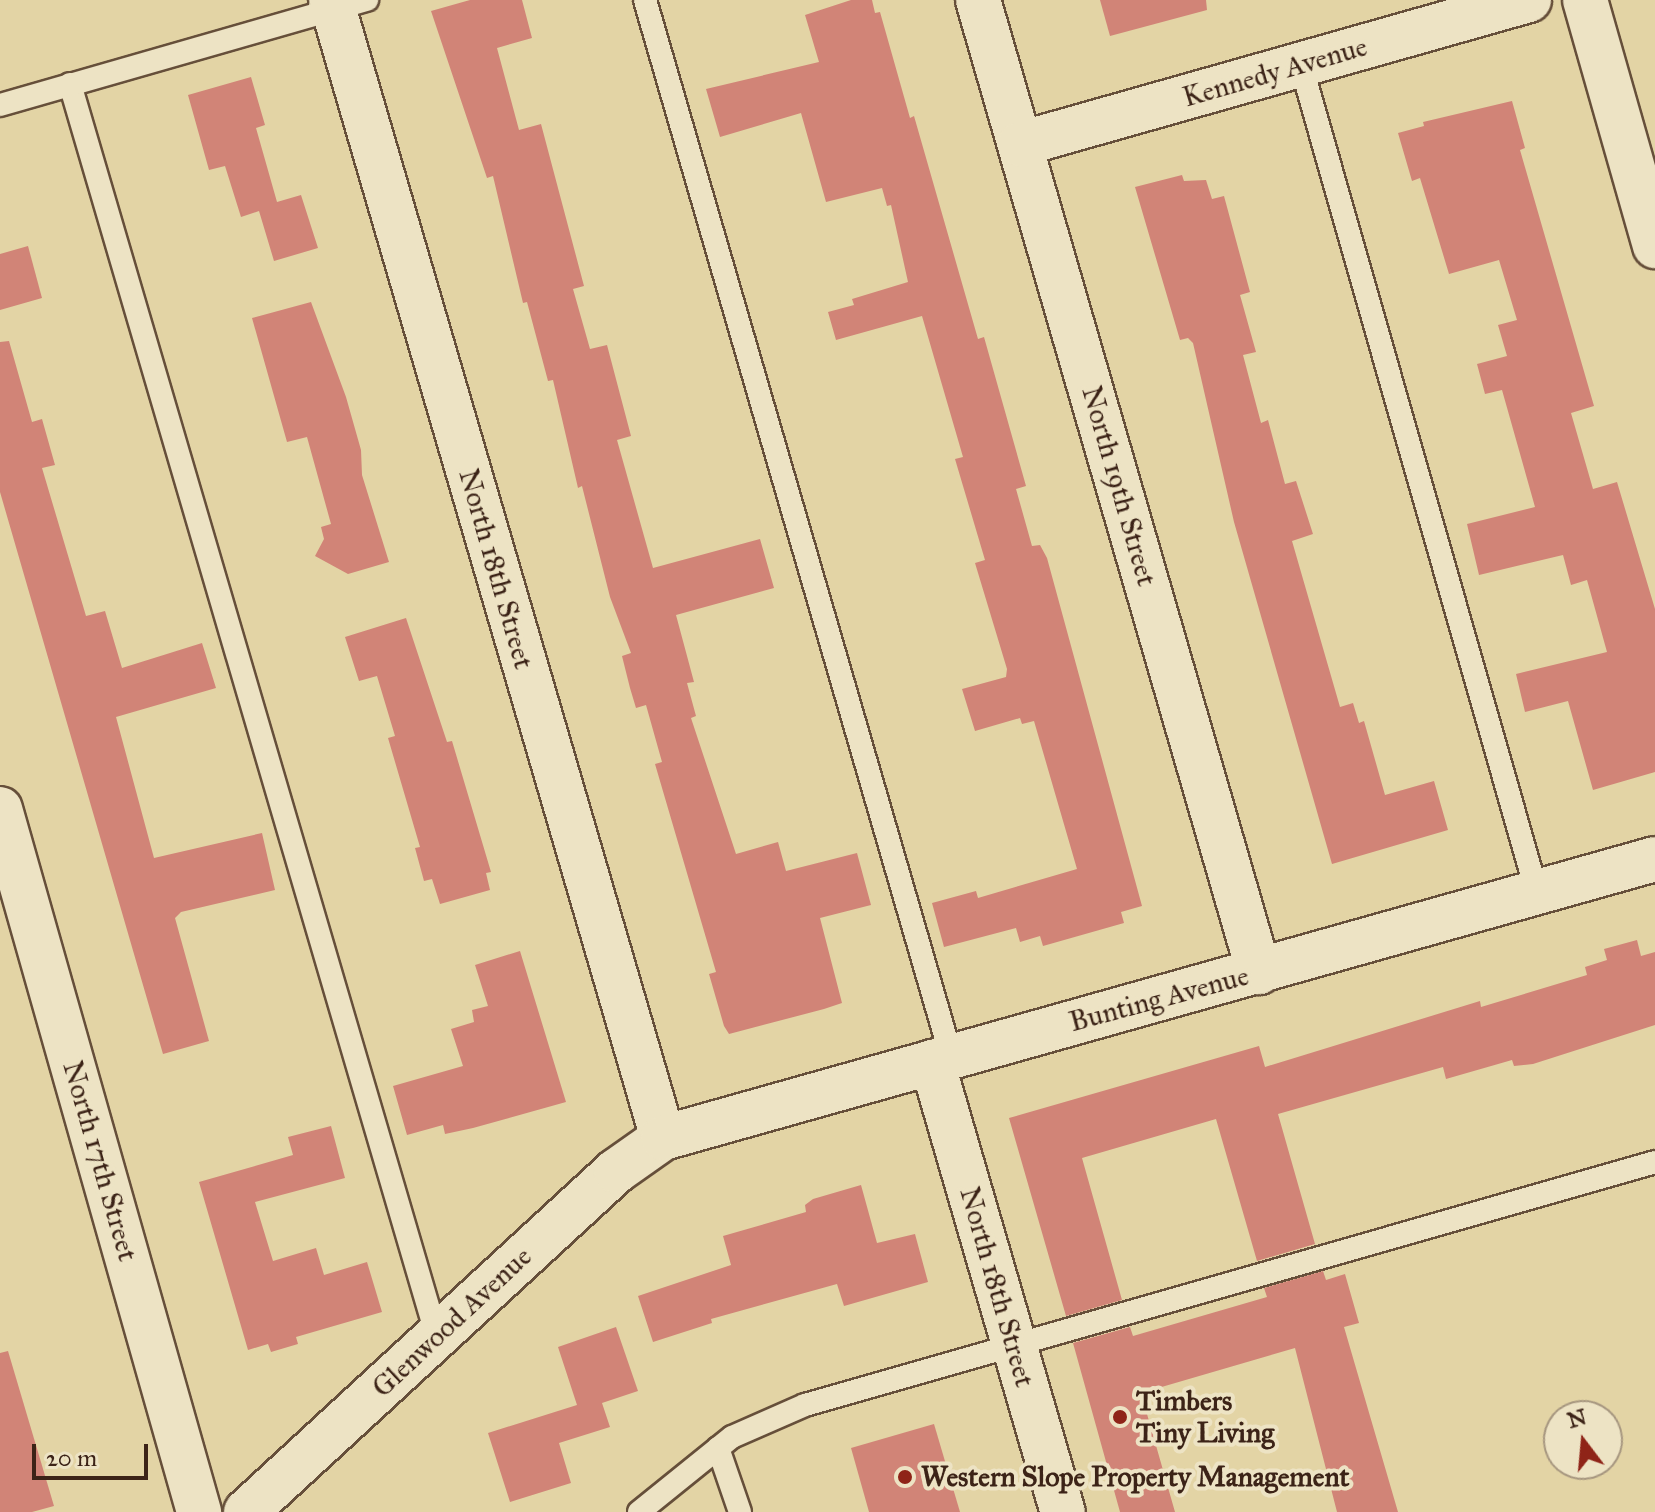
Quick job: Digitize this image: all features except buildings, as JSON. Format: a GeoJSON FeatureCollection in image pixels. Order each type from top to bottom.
{"type":"FeatureCollection","features":[{"type":"Feature","properties":{"kind":"street","name":"North 19th Street"},"geometry":{"type":"LineString","coordinates":[[978,0],[1259,972]]}},
{"type":"Feature","properties":{"kind":"street","name":"Kennedy Avenue"},"geometry":{"type":"LineString","coordinates":[[1020,144],[1529,0]]}},
{"type":"Feature","properties":{"kind":"street"},"geometry":{"type":"LineString","coordinates":[[1585,0],[1655,246]]}},
{"type":"Feature","properties":{"kind":"street","name":"North 18th Street"},"geometry":{"type":"LineString","coordinates":[[344,3],[663,1138]]}},
{"type":"Feature","properties":{"kind":"street","name":"North 17th Street"},"geometry":{"type":"LineString","coordinates":[[0,809],[199,1512]]}},
{"type":"Feature","properties":{"kind":"street","name":"Bunting Avenue"},"geometry":{"type":"LineString","coordinates":[[663,1138],[1655,859]]}},
{"type":"Feature","properties":{"kind":"street","name":"North 18th Street"},"geometry":{"type":"LineString","coordinates":[[941,1059],[1013,1343],[1063,1512]]}},
{"type":"Feature","properties":{"kind":"street","name":"Glenwood Avenue"},"geometry":{"type":"LineString","coordinates":[[246,1512],[616,1171],[663,1138]]}},
{"type":"Feature","properties":{"kind":"lane"},"geometry":{"type":"LineString","coordinates":[[645,0],[941,1059]]}},
{"type":"Feature","properties":{"kind":"lane"},"geometry":{"type":"LineString","coordinates":[[0,105],[344,3]]}},
{"type":"Feature","properties":{"kind":"lane"},"geometry":{"type":"LineString","coordinates":[[1301,65],[1537,893]]}},
{"type":"Feature","properties":{"kind":"lane"},"geometry":{"type":"LineString","coordinates":[[70,84],[437,1337]]}},
{"type":"Feature","properties":{"kind":"lane"},"geometry":{"type":"LineString","coordinates":[[650,1508],[718,1448],[761,1422],[805,1405],[1013,1343],[1655,1162]]}},
{"type":"Feature","properties":{"kind":"lane"},"geometry":{"type":"LineString","coordinates":[[718,1448],[740,1512]]}},
{"type":"Feature","properties":{"kind":"place","name":"Timbers Tiny Living"},"geometry":{"type":"Point","coordinates":[1120,1417]}},
{"type":"Feature","properties":{"kind":"place","name":"Western Slope Property Management"},"geometry":{"type":"Point","coordinates":[905,1477]}}]}
